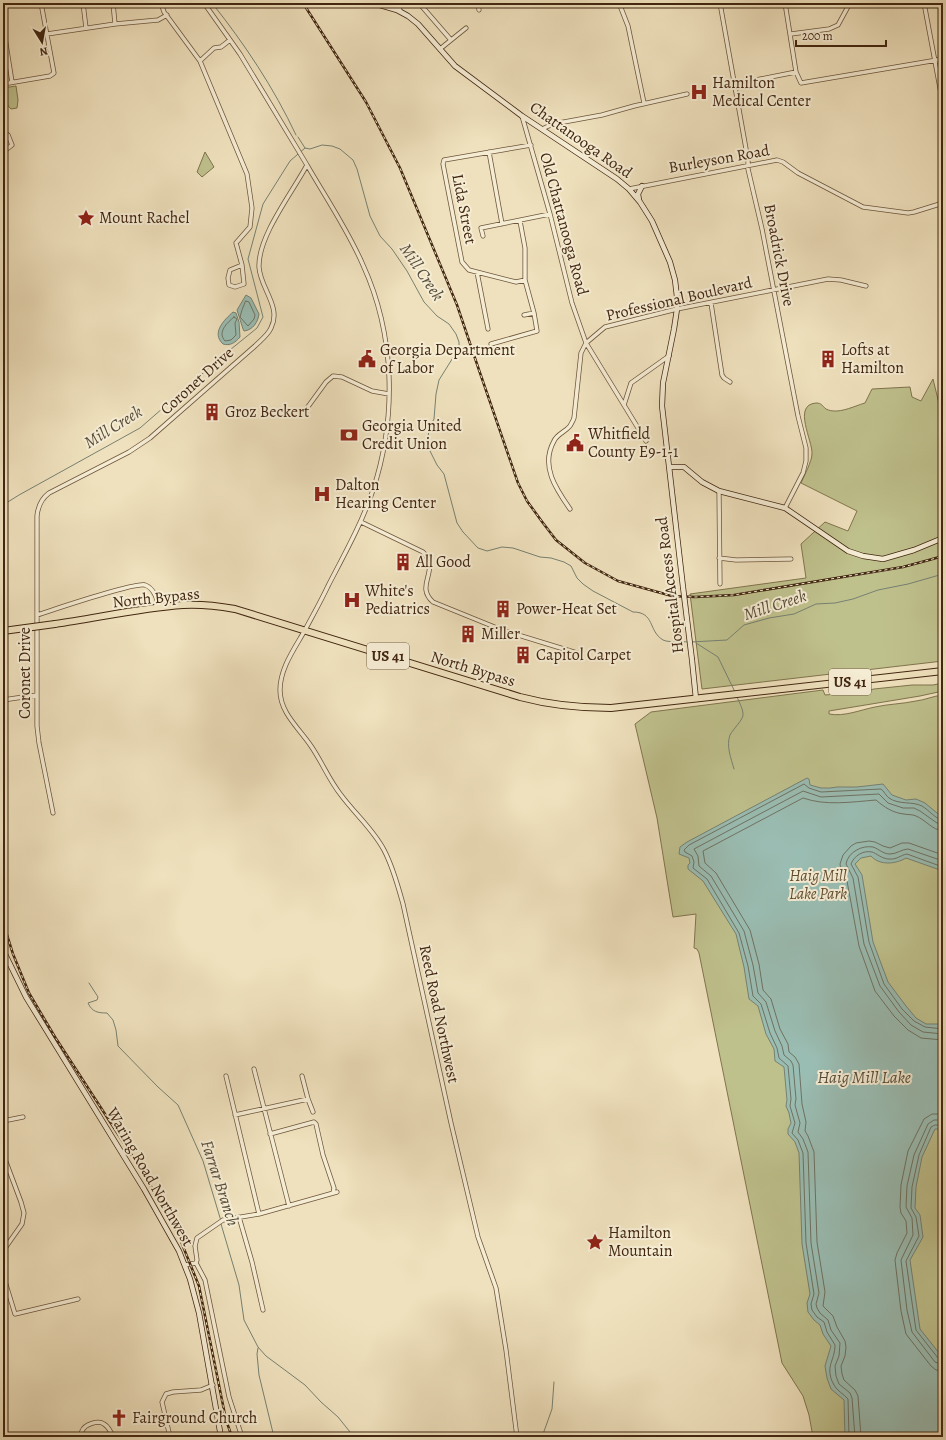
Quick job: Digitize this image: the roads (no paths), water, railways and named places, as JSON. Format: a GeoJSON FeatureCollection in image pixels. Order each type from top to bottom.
{"type":"FeatureCollection","features":[{"type":"Feature","properties":{"kind":"highway","name":"North Bypass"},"geometry":{"type":"LineString","coordinates":[[3,631],[159,607],[202,605],[235,609],[544,703],[579,708],[612,708],[943,671]]}},
{"type":"Feature","properties":{"kind":"main road","name":"Chattanooga Road"},"geometry":{"type":"LineString","coordinates":[[373,3],[384,5],[400,11],[418,24],[455,66],[522,116],[617,179],[629,189],[640,202],[652,221],[670,262],[675,280],[677,308],[663,383],[662,406],[668,467]]}},
{"type":"Feature","properties":{"kind":"main road"},"geometry":{"type":"LineString","coordinates":[[640,202],[638,194],[642,186]]}},
{"type":"Feature","properties":{"kind":"main road"},"geometry":{"type":"LineString","coordinates":[[668,467],[684,467],[702,482],[719,491],[785,508],[848,551],[863,556],[883,559],[914,550],[943,538]]}},
{"type":"Feature","properties":{"kind":"main road","name":"Hospital Access Road"},"geometry":{"type":"LineString","coordinates":[[668,467],[676,521],[696,699]]}},
{"type":"Feature","properties":{"kind":"main road","name":"Waring Road Northwest"},"geometry":{"type":"LineString","coordinates":[[3,950],[26,997],[144,1189],[170,1234],[185,1265],[199,1313],[222,1437]]}},
{"type":"Feature","properties":{"kind":"street"},"geometry":{"type":"LineString","coordinates":[[3,84],[50,76],[54,73],[41,3]]}},
{"type":"Feature","properties":{"kind":"street"},"geometry":{"type":"LineString","coordinates":[[83,3],[86,28]]}},
{"type":"Feature","properties":{"kind":"street"},"geometry":{"type":"LineString","coordinates":[[113,3],[115,24]]}},
{"type":"Feature","properties":{"kind":"street"},"geometry":{"type":"LineString","coordinates":[[161,3],[167,15],[200,61],[247,174],[252,208],[250,227],[236,243],[242,265],[244,284],[235,287],[229,285],[228,278],[230,270],[242,265]]}},
{"type":"Feature","properties":{"kind":"street"},"geometry":{"type":"LineString","coordinates":[[204,3],[240,54],[306,165]]}},
{"type":"Feature","properties":{"kind":"street"},"geometry":{"type":"LineString","coordinates":[[384,5],[391,3]]}},
{"type":"Feature","properties":{"kind":"street"},"geometry":{"type":"LineString","coordinates":[[398,3],[400,11]]}},
{"type":"Feature","properties":{"kind":"street"},"geometry":{"type":"LineString","coordinates":[[419,3],[451,40]]}},
{"type":"Feature","properties":{"kind":"street"},"geometry":{"type":"LineString","coordinates":[[478,3],[479,10]]}},
{"type":"Feature","properties":{"kind":"street"},"geometry":{"type":"LineString","coordinates":[[619,3],[628,26],[644,103]]}},
{"type":"Feature","properties":{"kind":"street","name":"Broadrick Drive"},"geometry":{"type":"LineString","coordinates":[[720,3],[748,165],[798,416],[806,448],[806,461],[803,473],[785,508]]}},
{"type":"Feature","properties":{"kind":"street"},"geometry":{"type":"LineString","coordinates":[[785,3],[796,72],[801,83],[943,59]]}},
{"type":"Feature","properties":{"kind":"street"},"geometry":{"type":"LineString","coordinates":[[791,34],[829,29],[838,25],[850,3]]}},
{"type":"Feature","properties":{"kind":"street"},"geometry":{"type":"LineString","coordinates":[[924,3],[943,104]]}},
{"type":"Feature","properties":{"kind":"street"},"geometry":{"type":"LineString","coordinates":[[47,34],[115,24],[158,20],[167,15]]}},
{"type":"Feature","properties":{"kind":"street"},"geometry":{"type":"LineString","coordinates":[[3,25],[12,82]]}},
{"type":"Feature","properties":{"kind":"street"},"geometry":{"type":"LineString","coordinates":[[440,49],[466,28]]}},
{"type":"Feature","properties":{"kind":"street"},"geometry":{"type":"LineString","coordinates":[[200,61],[214,48],[221,47],[230,40]]}},
{"type":"Feature","properties":{"kind":"street"},"geometry":{"type":"LineString","coordinates":[[734,84],[796,72]]}},
{"type":"Feature","properties":{"kind":"street"},"geometry":{"type":"LineString","coordinates":[[542,129],[553,124],[613,113],[644,103],[687,94]]}},
{"type":"Feature","properties":{"kind":"street","name":"Old Chattanooga Road"},"geometry":{"type":"LineString","coordinates":[[522,116],[550,214],[572,303],[586,343],[646,441]]}},
{"type":"Feature","properties":{"kind":"street"},"geometry":{"type":"LineString","coordinates":[[3,132],[8,135],[12,145],[3,152]]}},
{"type":"Feature","properties":{"kind":"street"},"geometry":{"type":"LineString","coordinates":[[502,224],[489,152],[531,145]]}},
{"type":"Feature","properties":{"kind":"street","name":"Lida Street"},"geometry":{"type":"LineString","coordinates":[[477,272],[469,270],[462,262],[443,164],[444,160],[489,152]]}},
{"type":"Feature","properties":{"kind":"street","name":"Burleyson Road"},"geometry":{"type":"LineString","coordinates":[[629,189],[748,165],[781,160],[798,173],[855,203],[871,209],[903,213],[914,212],[943,203]]}},
{"type":"Feature","properties":{"kind":"street","name":"Reed Road Northwest"},"geometry":{"type":"LineString","coordinates":[[306,165],[348,235],[369,279],[378,306],[386,345],[389,394],[387,427],[383,455],[373,491],[361,522],[283,673],[280,686],[281,700],[284,710],[312,747],[341,795],[384,850],[396,882],[403,904],[449,1116],[478,1237],[496,1288],[506,1350],[517,1437]]}},
{"type":"Feature","properties":{"kind":"street","name":"Coronet Drive"},"geometry":{"type":"LineString","coordinates":[[53,814],[39,742],[37,695],[37,516],[41,500],[49,493],[128,452],[150,438],[244,356],[268,333],[273,322],[274,310],[260,275],[260,256],[266,236],[306,165]]}},
{"type":"Feature","properties":{"kind":"street"},"geometry":{"type":"LineString","coordinates":[[483,236],[481,228],[550,214]]}},
{"type":"Feature","properties":{"kind":"street"},"geometry":{"type":"LineString","coordinates":[[491,344],[537,331],[534,313],[525,280],[525,248],[520,220]]}},
{"type":"Feature","properties":{"kind":"street"},"geometry":{"type":"LineString","coordinates":[[488,329],[477,272],[516,282],[525,280]]}},
{"type":"Feature","properties":{"kind":"street","name":"Professional Boulevard"},"geometry":{"type":"LineString","coordinates":[[586,343],[605,327],[677,308],[711,303],[828,279],[841,280],[866,286]]}},
{"type":"Feature","properties":{"kind":"street"},"geometry":{"type":"LineString","coordinates":[[711,303],[722,375],[730,382]]}},
{"type":"Feature","properties":{"kind":"street"},"geometry":{"type":"LineString","coordinates":[[524,315],[534,313]]}},
{"type":"Feature","properties":{"kind":"street"},"geometry":{"type":"LineString","coordinates":[[570,509],[550,476],[549,458],[553,441],[569,427],[574,418],[581,353],[586,343]]}},
{"type":"Feature","properties":{"kind":"street"},"geometry":{"type":"LineString","coordinates":[[624,405],[631,383],[669,356]]}},
{"type":"Feature","properties":{"kind":"street"},"geometry":{"type":"LineString","coordinates":[[307,408],[326,382],[333,376],[342,377],[372,391],[389,394]]}},
{"type":"Feature","properties":{"kind":"street"},"geometry":{"type":"LineString","coordinates":[[719,491],[720,584]]}},
{"type":"Feature","properties":{"kind":"street"},"geometry":{"type":"LineString","coordinates":[[361,522],[423,552],[428,558],[430,567],[426,583],[426,591],[433,602],[502,630],[577,653]]}},
{"type":"Feature","properties":{"kind":"street"},"geometry":{"type":"LineString","coordinates":[[719,558],[736,560],[791,559]]}},
{"type":"Feature","properties":{"kind":"street"},"geometry":{"type":"LineString","coordinates":[[37,615],[141,585],[149,587],[152,590],[159,607]]}},
{"type":"Feature","properties":{"kind":"street"},"geometry":{"type":"LineString","coordinates":[[3,700],[37,695]]}},
{"type":"Feature","properties":{"kind":"street"},"geometry":{"type":"LineString","coordinates":[[254,1069],[289,1206]]}},
{"type":"Feature","properties":{"kind":"street"},"geometry":{"type":"LineString","coordinates":[[226,1076],[259,1214]]}},
{"type":"Feature","properties":{"kind":"street"},"geometry":{"type":"LineString","coordinates":[[302,1076],[313,1112]]}},
{"type":"Feature","properties":{"kind":"street"},"geometry":{"type":"LineString","coordinates":[[236,1115],[308,1099]]}},
{"type":"Feature","properties":{"kind":"street"},"geometry":{"type":"LineString","coordinates":[[3,1121],[23,1117]]}},
{"type":"Feature","properties":{"kind":"street"},"geometry":{"type":"LineString","coordinates":[[242,1437],[228,1397],[205,1280],[196,1263],[195,1246],[197,1238],[222,1220],[259,1214],[335,1192],[322,1150],[316,1124],[314,1122],[270,1134]]}},
{"type":"Feature","properties":{"kind":"street"},"geometry":{"type":"LineString","coordinates":[[3,1154],[24,1213],[22,1224],[3,1251]]}},
{"type":"Feature","properties":{"kind":"street"},"geometry":{"type":"LineString","coordinates":[[239,1217],[252,1262],[263,1310]]}},
{"type":"Feature","properties":{"kind":"street"},"geometry":{"type":"LineString","coordinates":[[185,1265],[196,1263]]}},
{"type":"Feature","properties":{"kind":"street"},"geometry":{"type":"LineString","coordinates":[[3,1275],[15,1314],[78,1299]]}},
{"type":"Feature","properties":{"kind":"street"},"geometry":{"type":"LineString","coordinates":[[170,1437],[162,1402],[166,1394],[201,1390],[213,1385]]}},
{"type":"Feature","properties":{"kind":"street"},"geometry":{"type":"LineString","coordinates":[[81,1437],[84,1428],[93,1423],[101,1422],[105,1424],[113,1437]]}},
{"type":"Feature","properties":{"kind":"water"},"geometry":{"type":"Polygon","coordinates":[[[246,295],[251,298],[259,314],[258,320],[254,325],[250,329],[244,331],[237,310],[246,295]]]}},
{"type":"Feature","properties":{"kind":"water"},"geometry":{"type":"Polygon","coordinates":[[[233,312],[236,313],[239,322],[240,337],[232,344],[223,344],[218,335],[220,327],[233,312]]]}},
{"type":"Feature","properties":{"kind":"water","name":"Haig Mill Lake"},"geometry":{"type":"Polygon","coordinates":[[[807,778],[809,779],[810,785],[821,788],[857,787],[883,784],[892,795],[906,800],[916,799],[925,803],[943,818],[943,870],[906,858],[898,862],[883,863],[871,856],[861,858],[855,864],[862,875],[873,942],[888,982],[916,1018],[926,1024],[938,1024],[943,1026],[943,1129],[935,1129],[922,1157],[916,1187],[915,1208],[920,1215],[923,1237],[910,1260],[920,1329],[943,1358],[943,1437],[845,1437],[844,1400],[831,1389],[825,1366],[831,1346],[823,1334],[820,1325],[808,1312],[807,1303],[810,1294],[802,1244],[799,1153],[795,1142],[788,1134],[788,1129],[791,1123],[786,1106],[787,1100],[784,1067],[775,1061],[774,1049],[766,1034],[758,1006],[749,999],[744,967],[736,934],[703,881],[688,869],[688,865],[690,863],[689,858],[679,854],[680,847],[687,842],[807,778]]]}},
{"type":"Feature","properties":{"kind":"waterway"},"geometry":{"type":"LineString","coordinates":[[212,3],[258,66],[296,135]]}},
{"type":"Feature","properties":{"kind":"waterway"},"geometry":{"type":"LineString","coordinates":[[298,137],[305,148]]}},
{"type":"Feature","properties":{"kind":"waterway","name":"Mill Creek"},"geometry":{"type":"LineString","coordinates":[[3,505],[140,428],[257,328],[263,317],[248,259],[263,204],[290,161],[305,148],[310,149],[322,145],[332,146],[340,149],[353,160],[357,169],[370,216],[380,236],[392,249],[407,271],[424,302],[437,316],[449,324],[456,334],[459,342],[459,348],[439,380],[434,419],[429,428],[428,439],[430,451],[437,465],[444,474],[457,523],[463,532],[478,548],[487,551],[502,547],[513,548],[540,557],[551,558],[564,562],[571,566],[577,578],[593,591],[633,612],[645,615],[655,632],[663,640],[688,642]]}},
{"type":"Feature","properties":{"kind":"waterway","name":"Mill Creek"},"geometry":{"type":"LineString","coordinates":[[691,642],[727,640],[744,625],[769,618],[794,614],[816,604],[835,603],[853,599],[878,590],[908,584],[943,574]]}},
{"type":"Feature","properties":{"kind":"waterway"},"geometry":{"type":"LineString","coordinates":[[696,643],[718,657],[735,692]]}},
{"type":"Feature","properties":{"kind":"waterway"},"geometry":{"type":"LineString","coordinates":[[734,769],[729,752],[729,739],[731,733],[743,716],[742,708],[737,697]]}},
{"type":"Feature","properties":{"kind":"waterway","name":"Farrar Branch"},"geometry":{"type":"LineString","coordinates":[[89,983],[98,997],[97,1000],[88,1003],[93,1010],[107,1013],[113,1020],[118,1046],[178,1105],[203,1161],[221,1221]]}},
{"type":"Feature","properties":{"kind":"waterway","name":"Farrar Branch"},"geometry":{"type":"LineString","coordinates":[[221,1224],[239,1285],[244,1320],[258,1347],[266,1356],[305,1385],[338,1417],[354,1437]]}},
{"type":"Feature","properties":{"kind":"waterway","name":"Farrar Branch"},"geometry":{"type":"LineString","coordinates":[[258,1348],[257,1354],[259,1375],[274,1437]]}},
{"type":"Feature","properties":{"kind":"waterway"},"geometry":{"type":"LineString","coordinates":[[542,1437],[552,1409],[554,1382]]}},
{"type":"Feature","properties":{"kind":"railway"},"geometry":{"type":"LineString","coordinates":[[303,3],[366,102],[400,168],[457,305],[518,483],[527,501],[556,540],[585,563],[618,581],[672,596],[695,597],[734,595],[903,567],[943,556]]}},
{"type":"Feature","properties":{"kind":"railway"},"geometry":{"type":"LineString","coordinates":[[3,912],[7,935],[13,954],[29,993],[55,1037],[140,1168],[176,1229],[199,1286],[226,1420],[232,1437]]}},
{"type":"Feature","properties":{"kind":"place","name":"Hamilton Medical Center"},"geometry":{"type":"Point","coordinates":[699,92]}},
{"type":"Feature","properties":{"kind":"place","name":"Mount Rachel"},"geometry":{"type":"Point","coordinates":[86,218]}},
{"type":"Feature","properties":{"kind":"place","name":"Georgia Department of Labor"},"geometry":{"type":"Point","coordinates":[367,359]}},
{"type":"Feature","properties":{"kind":"place","name":"Lofts at Hamilton"},"geometry":{"type":"Point","coordinates":[828,359]}},
{"type":"Feature","properties":{"kind":"place","name":"Groz Beckert"},"geometry":{"type":"Point","coordinates":[212,412]}},
{"type":"Feature","properties":{"kind":"place","name":"Georgia United Credit Union"},"geometry":{"type":"Point","coordinates":[349,435]}},
{"type":"Feature","properties":{"kind":"place","name":"Whitfield County E9-1-1"},"geometry":{"type":"Point","coordinates":[575,443]}},
{"type":"Feature","properties":{"kind":"place","name":"Dalton Hearing Center"},"geometry":{"type":"Point","coordinates":[322,494]}},
{"type":"Feature","properties":{"kind":"place","name":"All Good"},"geometry":{"type":"Point","coordinates":[403,562]}},
{"type":"Feature","properties":{"kind":"place","name":"White's Pediatrics"},"geometry":{"type":"Point","coordinates":[352,600]}},
{"type":"Feature","properties":{"kind":"place","name":"Power-Heat Set"},"geometry":{"type":"Point","coordinates":[503,609]}},
{"type":"Feature","properties":{"kind":"place","name":"Miller"},"geometry":{"type":"Point","coordinates":[468,634]}},
{"type":"Feature","properties":{"kind":"place","name":"Capitol Carpet"},"geometry":{"type":"Point","coordinates":[523,655]}},
{"type":"Feature","properties":{"kind":"place","name":"Hamilton Mountain"},"geometry":{"type":"Point","coordinates":[595,1242]}},
{"type":"Feature","properties":{"kind":"place","name":"Fairground Church"},"geometry":{"type":"Point","coordinates":[119,1418]}},
{"type":"Feature","properties":{"kind":"park label","name":"Haig Mill Lake Park"},"geometry":{"type":"Point","coordinates":[818,885]}}]}
